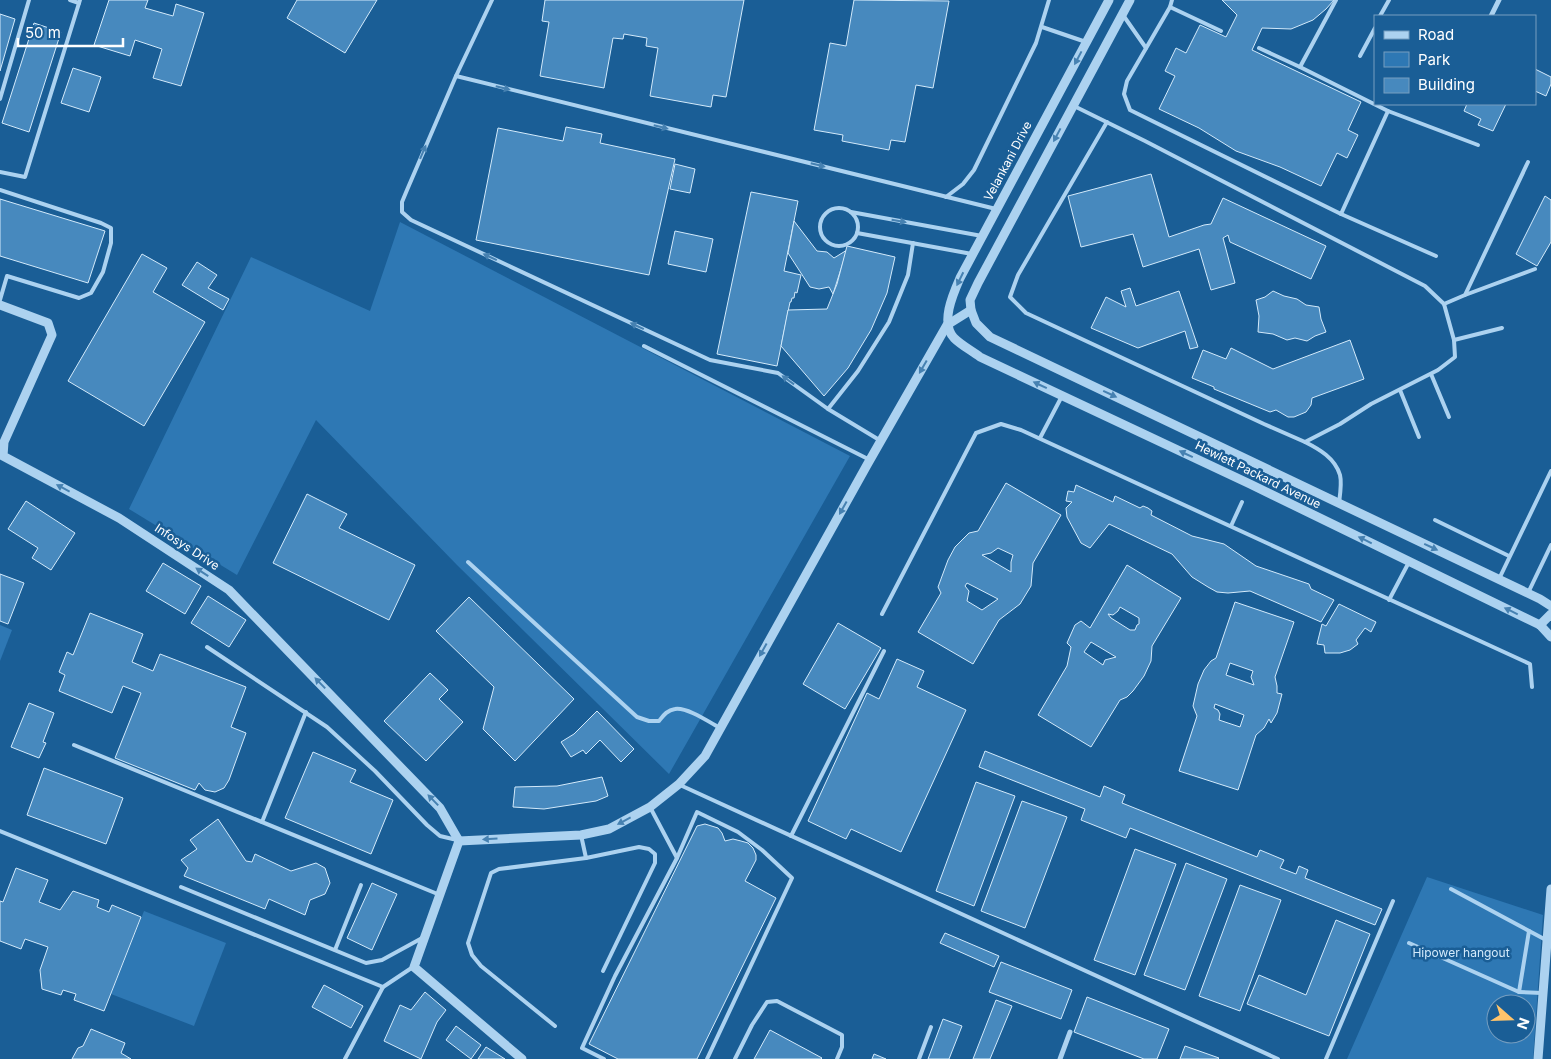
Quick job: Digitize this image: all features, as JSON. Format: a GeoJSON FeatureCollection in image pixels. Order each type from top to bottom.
{"type":"FeatureCollection","features":[{"type":"Feature","properties":{"kind":"street","name":"Velankani Drive"},"geometry":{"type":"LineString","coordinates":[[953,337],[948,325],[950,299],[972,254],[1109,0]]}},
{"type":"Feature","properties":{"kind":"street"},"geometry":{"type":"LineString","coordinates":[[522,1059],[414,967],[459,841],[581,835],[609,829],[650,807],[679,784],[705,756],[881,440],[948,325],[971,310],[970,300],[978,284],[1130,0]]}},
{"type":"Feature","properties":{"kind":"street"},"geometry":{"type":"LineString","coordinates":[[1492,15],[1499,0]]}},
{"type":"Feature","properties":{"kind":"street","name":"Infosys Drive"},"geometry":{"type":"LineString","coordinates":[[0,305],[48,323],[52,334],[4,442],[3,456],[119,518],[229,590],[440,808],[459,841]]}},
{"type":"Feature","properties":{"kind":"street","name":"Hewlett Packard Avenue"},"geometry":{"type":"LineString","coordinates":[[971,310],[976,323],[990,337],[1499,579],[1551,606]]}},
{"type":"Feature","properties":{"kind":"street","name":"Hewlett Packard Avenue"},"geometry":{"type":"LineString","coordinates":[[953,337],[980,357],[1540,625],[1551,637]]}},
{"type":"Feature","properties":{"kind":"street"},"geometry":{"type":"LineString","coordinates":[[1540,625],[1551,614]]}},
{"type":"Feature","properties":{"kind":"street"},"geometry":{"type":"LineString","coordinates":[[1538,1059],[1551,889]]}},
{"type":"Feature","properties":{"kind":"street"},"geometry":{"type":"LineString","coordinates":[[1060,1059],[1070,1032]]}},
{"type":"Feature","properties":{"kind":"lane"},"geometry":{"type":"LineString","coordinates":[[0,99],[29,0]]}},
{"type":"Feature","properties":{"kind":"lane"},"geometry":{"type":"LineString","coordinates":[[0,172],[25,177],[79,1],[70,0]]}},
{"type":"Feature","properties":{"kind":"lane"},"geometry":{"type":"LineString","coordinates":[[492,0],[456,76],[402,202],[402,212],[411,220],[710,360],[778,373],[828,409],[881,440]]}},
{"type":"Feature","properties":{"kind":"lane"},"geometry":{"type":"LineString","coordinates":[[946,197],[963,184],[974,170],[1036,43],[1049,0]]}},
{"type":"Feature","properties":{"kind":"lane"},"geometry":{"type":"LineString","coordinates":[[1172,0],[1170,7],[1127,81],[1124,94],[1130,110],[1341,214],[1436,256]]}},
{"type":"Feature","properties":{"kind":"lane"},"geometry":{"type":"LineString","coordinates":[[1300,67],[1336,0]]}},
{"type":"Feature","properties":{"kind":"lane"},"geometry":{"type":"LineString","coordinates":[[1381,15],[1389,0]]}},
{"type":"Feature","properties":{"kind":"lane"},"geometry":{"type":"LineString","coordinates":[[1170,7],[1221,30]]}},
{"type":"Feature","properties":{"kind":"lane"},"geometry":{"type":"LineString","coordinates":[[1122,14],[1146,48]]}},
{"type":"Feature","properties":{"kind":"lane"},"geometry":{"type":"LineString","coordinates":[[1042,27],[1086,42]]}},
{"type":"Feature","properties":{"kind":"lane"},"geometry":{"type":"LineString","coordinates":[[1360,56],[1374,30]]}},
{"type":"Feature","properties":{"kind":"lane"},"geometry":{"type":"LineString","coordinates":[[1258,48],[1374,104]]}},
{"type":"Feature","properties":{"kind":"lane"},"geometry":{"type":"LineString","coordinates":[[456,76],[996,209]]}},
{"type":"Feature","properties":{"kind":"lane"},"geometry":{"type":"LineString","coordinates":[[1376,105],[1478,145]]}},
{"type":"Feature","properties":{"kind":"lane"},"geometry":{"type":"LineString","coordinates":[[1073,106],[1425,286],[1444,304],[1454,340],[1455,357],[1431,374],[1371,404],[1340,424],[1305,442]]}},
{"type":"Feature","properties":{"kind":"lane"},"geometry":{"type":"LineString","coordinates":[[1341,214],[1388,111]]}},
{"type":"Feature","properties":{"kind":"lane"},"geometry":{"type":"LineString","coordinates":[[1107,122],[1018,275],[1010,296],[1026,314],[1321,450],[1333,462],[1340,475],[1339,503]]}},
{"type":"Feature","properties":{"kind":"lane"},"geometry":{"type":"LineString","coordinates":[[1465,295],[1528,162]]}},
{"type":"Feature","properties":{"kind":"lane"},"geometry":{"type":"LineString","coordinates":[[0,190],[101,222],[111,228],[111,242],[103,272],[90,293],[79,298],[7,276],[0,300]]}},
{"type":"Feature","properties":{"kind":"lane"},"geometry":{"type":"LineString","coordinates":[[837,207],[845,208],[856,218],[858,233],[846,245],[838,246],[824,240],[819,227],[824,214],[837,207]]}},
{"type":"Feature","properties":{"kind":"lane"},"geometry":{"type":"LineString","coordinates":[[851,212],[982,236]]}},
{"type":"Feature","properties":{"kind":"lane"},"geometry":{"type":"LineString","coordinates":[[858,233],[972,254]]}},
{"type":"Feature","properties":{"kind":"lane"},"geometry":{"type":"LineString","coordinates":[[828,409],[858,371],[888,322],[908,275],[913,243]]}},
{"type":"Feature","properties":{"kind":"lane"},"geometry":{"type":"LineString","coordinates":[[1444,304],[1535,269]]}},
{"type":"Feature","properties":{"kind":"lane"},"geometry":{"type":"LineString","coordinates":[[1454,340],[1502,328]]}},
{"type":"Feature","properties":{"kind":"lane"},"geometry":{"type":"LineString","coordinates":[[644,346],[870,460]]}},
{"type":"Feature","properties":{"kind":"lane"},"geometry":{"type":"LineString","coordinates":[[1431,374],[1449,417]]}},
{"type":"Feature","properties":{"kind":"lane"},"geometry":{"type":"LineString","coordinates":[[1400,390],[1419,438]]}},
{"type":"Feature","properties":{"kind":"lane"},"geometry":{"type":"LineString","coordinates":[[1040,438],[1062,395]]}},
{"type":"Feature","properties":{"kind":"lane"},"geometry":{"type":"LineString","coordinates":[[882,614],[976,433],[1001,424],[1040,438],[1530,664],[1532,687]]}},
{"type":"Feature","properties":{"kind":"lane"},"geometry":{"type":"LineString","coordinates":[[1499,579],[1551,471]]}},
{"type":"Feature","properties":{"kind":"lane"},"geometry":{"type":"LineString","coordinates":[[1231,526],[1242,502]]}},
{"type":"Feature","properties":{"kind":"lane"},"geometry":{"type":"LineString","coordinates":[[1434,520],[1509,556]]}},
{"type":"Feature","properties":{"kind":"lane"},"geometry":{"type":"LineString","coordinates":[[1528,593],[1551,545]]}},
{"type":"Feature","properties":{"kind":"lane"},"geometry":{"type":"LineString","coordinates":[[1390,600],[1409,561]]}},
{"type":"Feature","properties":{"kind":"lane"},"geometry":{"type":"LineString","coordinates":[[468,562],[637,716],[649,722],[659,721],[667,712],[676,708],[692,712],[720,728]]}},
{"type":"Feature","properties":{"kind":"lane"},"geometry":{"type":"LineString","coordinates":[[207,647],[327,727],[375,770],[427,826],[440,836],[459,841]]}},
{"type":"Feature","properties":{"kind":"lane"},"geometry":{"type":"LineString","coordinates":[[791,836],[884,651]]}},
{"type":"Feature","properties":{"kind":"lane"},"geometry":{"type":"LineString","coordinates":[[262,822],[306,712]]}},
{"type":"Feature","properties":{"kind":"lane"},"geometry":{"type":"LineString","coordinates":[[74,745],[440,895]]}},
{"type":"Feature","properties":{"kind":"lane"},"geometry":{"type":"LineString","coordinates":[[679,784],[1278,1059]]}},
{"type":"Feature","properties":{"kind":"lane"},"geometry":{"type":"LineString","coordinates":[[650,807],[677,858]]}},
{"type":"Feature","properties":{"kind":"lane"},"geometry":{"type":"LineString","coordinates":[[604,1059],[582,1048],[615,976],[677,858],[697,812],[738,832],[762,850],[792,878],[706,1059]]}},
{"type":"Feature","properties":{"kind":"lane"},"geometry":{"type":"LineString","coordinates":[[0,831],[384,987]]}},
{"type":"Feature","properties":{"kind":"lane"},"geometry":{"type":"LineString","coordinates":[[581,835],[586,858]]}},
{"type":"Feature","properties":{"kind":"lane"},"geometry":{"type":"LineString","coordinates":[[555,1026],[481,966],[472,955],[468,943],[491,873],[499,869],[586,858],[639,847],[649,849],[655,854],[655,863],[603,971]]}},
{"type":"Feature","properties":{"kind":"lane"},"geometry":{"type":"LineString","coordinates":[[335,950],[362,886]]}},
{"type":"Feature","properties":{"kind":"lane"},"geometry":{"type":"LineString","coordinates":[[181,887],[366,963],[382,960],[426,935]]}},
{"type":"Feature","properties":{"kind":"lane"},"geometry":{"type":"LineString","coordinates":[[1451,889],[1547,940]]}},
{"type":"Feature","properties":{"kind":"lane"},"geometry":{"type":"LineString","coordinates":[[1326,1059],[1393,901]]}},
{"type":"Feature","properties":{"kind":"lane"},"geometry":{"type":"LineString","coordinates":[[1520,992],[1529,931]]}},
{"type":"Feature","properties":{"kind":"lane"},"geometry":{"type":"LineString","coordinates":[[1410,943],[1520,992],[1543,993]]}},
{"type":"Feature","properties":{"kind":"lane"},"geometry":{"type":"LineString","coordinates":[[345,1059],[384,987],[414,967]]}},
{"type":"Feature","properties":{"kind":"lane"},"geometry":{"type":"LineString","coordinates":[[735,1059],[752,1025],[767,1002],[777,1001],[842,1035],[842,1047],[837,1059]]}},
{"type":"Feature","properties":{"kind":"lane"},"geometry":{"type":"LineString","coordinates":[[919,1059],[931,1027]]}},
{"type":"Feature","properties":{"kind":"green space"},"geometry":{"type":"Polygon","coordinates":[[[400,222],[850,456],[669,774],[457,565],[316,420],[237,575],[129,509],[251,257],[370,311],[400,222]]]}},
{"type":"Feature","properties":{"kind":"green space"},"geometry":{"type":"Polygon","coordinates":[[[0,625],[12,630],[0,661],[0,625]]]}},
{"type":"Feature","properties":{"kind":"green space","name":"Hipower hangout"},"geometry":{"type":"Polygon","coordinates":[[[1427,877],[1543,915],[1536,1016],[1536,994],[1486,994],[1486,1044],[1534,1044],[1533,1059],[1347,1059],[1427,877]]]}},
{"type":"Feature","properties":{"kind":"green space"},"geometry":{"type":"Polygon","coordinates":[[[144,911],[226,943],[194,1026],[111,994],[144,911]]]}},
{"type":"Feature","properties":{"kind":"building"},"geometry":{"type":"Polygon","coordinates":[[[109,0],[148,0],[145,8],[173,16],[176,4],[204,13],[181,86],[153,78],[162,49],[135,40],[130,56],[94,45],[109,0]]]}},
{"type":"Feature","properties":{"kind":"building"},"geometry":{"type":"Polygon","coordinates":[[[297,0],[377,0],[345,53],[287,18],[297,0]]]}},
{"type":"Feature","properties":{"kind":"building"},"geometry":{"type":"Polygon","coordinates":[[[545,0],[744,0],[726,97],[713,95],[711,107],[650,96],[658,48],[646,46],[647,38],[624,34],[623,39],[613,38],[604,88],[540,76],[549,22],[542,21],[545,0]]]}},
{"type":"Feature","properties":{"kind":"building"},"geometry":{"type":"Polygon","coordinates":[[[854,0],[949,1],[933,88],[916,85],[905,142],[891,140],[889,150],[842,141],[843,135],[814,130],[830,43],[846,46],[854,0]]]}},
{"type":"Feature","properties":{"kind":"building"},"geometry":{"type":"Polygon","coordinates":[[[1222,0],[1334,0],[1313,20],[1291,29],[1262,28],[1252,50],[1361,102],[1348,130],[1358,135],[1347,158],[1337,153],[1321,186],[1280,167],[1236,151],[1199,128],[1159,109],[1175,76],[1165,71],[1176,48],[1186,53],[1200,25],[1226,37],[1237,15],[1222,0]]]}},
{"type":"Feature","properties":{"kind":"building"},"geometry":{"type":"Polygon","coordinates":[[[0,14],[15,19],[0,71],[0,14]]]}},
{"type":"Feature","properties":{"kind":"building"},"geometry":{"type":"Polygon","coordinates":[[[34,23],[61,32],[29,132],[2,123],[34,23]]]}},
{"type":"Feature","properties":{"kind":"building"},"geometry":{"type":"Polygon","coordinates":[[[73,68],[101,77],[89,112],[61,103],[73,68]]]}},
{"type":"Feature","properties":{"kind":"building"},"geometry":{"type":"Polygon","coordinates":[[[1536,70],[1551,77],[1551,84],[1546,96],[1536,91],[1536,70]]]}},
{"type":"Feature","properties":{"kind":"building"},"geometry":{"type":"Polygon","coordinates":[[[1467,105],[1506,105],[1493,131],[1478,125],[1481,119],[1464,111],[1467,105]]]}},
{"type":"Feature","properties":{"kind":"building"},"geometry":{"type":"Polygon","coordinates":[[[566,127],[602,134],[600,143],[675,159],[649,275],[476,240],[498,128],[563,141],[566,127]]]}},
{"type":"Feature","properties":{"kind":"building"},"geometry":{"type":"Polygon","coordinates":[[[675,164],[695,169],[690,193],[670,189],[675,164]]]}},
{"type":"Feature","properties":{"kind":"building"},"geometry":{"type":"Polygon","coordinates":[[[1151,174],[1169,237],[1211,224],[1223,198],[1326,246],[1311,279],[1230,242],[1228,235],[1223,238],[1235,283],[1211,290],[1199,249],[1143,267],[1133,234],[1081,247],[1068,196],[1151,174]]]}},
{"type":"Feature","properties":{"kind":"building"},"geometry":{"type":"Polygon","coordinates":[[[751,192],[798,201],[784,271],[801,275],[797,293],[795,292],[794,298],[790,302],[777,366],[717,354],[751,192]]]}},
{"type":"Feature","properties":{"kind":"building"},"geometry":{"type":"Polygon","coordinates":[[[1545,196],[1551,200],[1551,242],[1537,266],[1516,254],[1545,196]]]}},
{"type":"Feature","properties":{"kind":"building"},"geometry":{"type":"Polygon","coordinates":[[[0,199],[105,231],[88,283],[0,256],[0,199]]]}},
{"type":"Feature","properties":{"kind":"building"},"geometry":{"type":"Polygon","coordinates":[[[794,221],[817,251],[827,252],[834,258],[847,250],[833,294],[829,287],[819,289],[810,287],[788,253],[794,221]]]}},
{"type":"Feature","properties":{"kind":"building"},"geometry":{"type":"Polygon","coordinates":[[[675,231],[713,239],[706,272],[668,264],[675,231]]]}},
{"type":"Feature","properties":{"kind":"building"},"geometry":{"type":"Polygon","coordinates":[[[847,246],[895,257],[887,293],[871,330],[848,368],[824,396],[781,346],[788,310],[827,309],[837,284],[847,246]]]}},
{"type":"Feature","properties":{"kind":"building"},"geometry":{"type":"Polygon","coordinates":[[[142,254],[167,268],[153,292],[205,322],[144,426],[68,381],[142,254]]]}},
{"type":"Feature","properties":{"kind":"building"},"geometry":{"type":"Polygon","coordinates":[[[197,262],[217,275],[208,288],[229,299],[223,310],[182,285],[197,262]]]}},
{"type":"Feature","properties":{"kind":"building"},"geometry":{"type":"Polygon","coordinates":[[[1130,288],[1136,306],[1179,291],[1198,347],[1190,349],[1185,331],[1138,348],[1091,328],[1106,297],[1126,307],[1121,291],[1130,288]]]}},
{"type":"Feature","properties":{"kind":"building"},"geometry":{"type":"Polygon","coordinates":[[[1273,291],[1297,299],[1306,305],[1319,307],[1326,332],[1307,341],[1295,338],[1287,340],[1273,334],[1258,332],[1259,316],[1256,300],[1265,297],[1273,291]]]}},
{"type":"Feature","properties":{"kind":"building"},"geometry":{"type":"Polygon","coordinates":[[[1350,340],[1364,379],[1312,398],[1311,405],[1306,412],[1294,417],[1288,417],[1276,410],[1270,412],[1192,378],[1203,350],[1226,359],[1231,348],[1273,369],[1350,340]]]}},
{"type":"Feature","properties":{"kind":"building"},"geometry":{"type":"Polygon","coordinates":[[[1006,483],[1061,515],[1033,563],[1031,586],[1020,604],[999,620],[973,664],[918,632],[941,593],[938,587],[955,547],[969,533],[978,531],[1006,483]],[[998,548],[991,553],[982,555],[1011,572],[1013,555],[998,548]],[[967,583],[965,586],[969,591],[967,601],[982,610],[998,599],[967,583]]]}},
{"type":"Feature","properties":{"kind":"building"},"geometry":{"type":"Polygon","coordinates":[[[1076,485],[1113,502],[1115,496],[1140,508],[1143,506],[1148,508],[1152,511],[1151,515],[1192,536],[1224,544],[1256,566],[1309,584],[1311,589],[1334,600],[1321,622],[1250,591],[1217,592],[1192,577],[1172,554],[1109,524],[1090,548],[1081,543],[1067,517],[1066,508],[1072,502],[1066,501],[1068,491],[1074,492],[1076,485]]]}},
{"type":"Feature","properties":{"kind":"building"},"geometry":{"type":"Polygon","coordinates":[[[307,494],[347,514],[339,528],[415,565],[389,620],[273,563],[307,494]]]}},
{"type":"Feature","properties":{"kind":"building"},"geometry":{"type":"Polygon","coordinates":[[[26,501],[75,533],[51,570],[32,558],[38,548],[8,529],[26,501]]]}},
{"type":"Feature","properties":{"kind":"building"},"geometry":{"type":"Polygon","coordinates":[[[163,563],[201,586],[185,614],[146,591],[163,563]]]}},
{"type":"Feature","properties":{"kind":"building"},"geometry":{"type":"Polygon","coordinates":[[[1127,565],[1181,598],[1152,646],[1151,661],[1144,676],[1127,697],[1120,700],[1091,747],[1038,715],[1067,666],[1071,647],[1067,643],[1075,625],[1081,621],[1090,628],[1127,565]],[[1120,607],[1113,615],[1108,614],[1130,630],[1135,630],[1139,624],[1139,618],[1120,607]],[[1091,642],[1084,652],[1103,665],[1105,660],[1116,657],[1091,642]]]}},
{"type":"Feature","properties":{"kind":"building"},"geometry":{"type":"Polygon","coordinates":[[[0,574],[24,583],[8,624],[0,621],[0,574]]]}},
{"type":"Feature","properties":{"kind":"building"},"geometry":{"type":"Polygon","coordinates":[[[208,596],[246,620],[229,647],[191,623],[208,596]]]}},
{"type":"Feature","properties":{"kind":"building"},"geometry":{"type":"Polygon","coordinates":[[[469,597],[574,699],[515,761],[483,729],[494,687],[436,631],[469,597]]]}},
{"type":"Feature","properties":{"kind":"building"},"geometry":{"type":"Polygon","coordinates":[[[1235,602],[1294,622],[1275,677],[1277,693],[1282,694],[1277,713],[1271,723],[1269,719],[1264,728],[1256,735],[1238,790],[1179,771],[1197,716],[1193,706],[1198,684],[1204,670],[1216,658],[1235,602]],[[1230,663],[1226,675],[1254,685],[1251,677],[1253,671],[1230,663]],[[1215,704],[1214,708],[1220,714],[1219,720],[1240,727],[1244,715],[1215,704]]]}},
{"type":"Feature","properties":{"kind":"building"},"geometry":{"type":"Polygon","coordinates":[[[1339,604],[1376,622],[1371,632],[1365,628],[1356,640],[1358,644],[1350,650],[1340,653],[1325,653],[1324,645],[1317,644],[1322,624],[1326,626],[1339,604]]]}},
{"type":"Feature","properties":{"kind":"building"},"geometry":{"type":"Polygon","coordinates":[[[90,613],[143,634],[132,662],[153,671],[160,654],[246,687],[231,727],[246,733],[229,780],[224,788],[215,792],[205,790],[199,783],[195,790],[115,758],[141,693],[123,686],[112,713],[59,691],[65,675],[59,672],[67,652],[73,655],[90,613]]]}},
{"type":"Feature","properties":{"kind":"building"},"geometry":{"type":"Polygon","coordinates":[[[838,623],[881,648],[845,709],[803,684],[838,623]]]}},
{"type":"Feature","properties":{"kind":"building"},"geometry":{"type":"Polygon","coordinates":[[[897,659],[924,671],[917,687],[966,710],[901,852],[851,829],[846,839],[808,821],[867,693],[879,699],[897,659]]]}},
{"type":"Feature","properties":{"kind":"building"},"geometry":{"type":"Polygon","coordinates":[[[430,673],[448,690],[439,699],[463,722],[426,761],[384,721],[430,673]]]}},
{"type":"Feature","properties":{"kind":"building"},"geometry":{"type":"Polygon","coordinates":[[[29,703],[54,713],[43,742],[46,743],[39,758],[11,747],[29,703]]]}},
{"type":"Feature","properties":{"kind":"building"},"geometry":{"type":"Polygon","coordinates":[[[597,711],[634,749],[621,762],[600,740],[586,754],[583,750],[571,757],[561,742],[574,734],[597,711]]]}},
{"type":"Feature","properties":{"kind":"building"},"geometry":{"type":"Polygon","coordinates":[[[985,751],[1100,797],[1104,786],[1125,795],[1122,803],[1257,857],[1260,850],[1284,860],[1280,868],[1296,874],[1299,866],[1308,870],[1305,878],[1382,909],[1375,925],[1130,828],[1126,838],[1081,820],[1085,809],[979,767],[985,751]]]}},
{"type":"Feature","properties":{"kind":"building"},"geometry":{"type":"Polygon","coordinates":[[[313,752],[356,770],[350,782],[393,800],[371,854],[285,818],[313,752]]]}},
{"type":"Feature","properties":{"kind":"building"},"geometry":{"type":"Polygon","coordinates":[[[44,768],[123,798],[106,844],[27,815],[44,768]]]}},
{"type":"Feature","properties":{"kind":"building"},"geometry":{"type":"Polygon","coordinates":[[[602,777],[608,796],[596,801],[544,809],[513,807],[515,787],[557,786],[602,777]]]}},
{"type":"Feature","properties":{"kind":"building"},"geometry":{"type":"Polygon","coordinates":[[[976,782],[1015,796],[974,906],[936,891],[976,782]]]}},
{"type":"Feature","properties":{"kind":"building"},"geometry":{"type":"Polygon","coordinates":[[[1022,801],[1067,817],[1025,928],[981,911],[1022,801]]]}},
{"type":"Feature","properties":{"kind":"building"},"geometry":{"type":"Polygon","coordinates":[[[218,819],[246,861],[252,862],[255,854],[291,871],[316,863],[325,868],[330,883],[325,894],[310,900],[305,915],[269,899],[265,909],[184,876],[188,868],[181,860],[197,849],[190,840],[218,819]]]}},
{"type":"Feature","properties":{"kind":"building"},"geometry":{"type":"Polygon","coordinates":[[[705,824],[718,828],[725,841],[733,839],[741,841],[748,843],[753,848],[756,860],[745,881],[776,898],[697,1059],[618,1059],[589,1044],[697,826],[705,824]]]}},
{"type":"Feature","properties":{"kind":"building"},"geometry":{"type":"Polygon","coordinates":[[[1135,849],[1176,864],[1135,975],[1094,960],[1135,849]]]}},
{"type":"Feature","properties":{"kind":"building"},"geometry":{"type":"Polygon","coordinates":[[[1186,863],[1227,879],[1185,990],[1144,975],[1186,863]]]}},
{"type":"Feature","properties":{"kind":"building"},"geometry":{"type":"Polygon","coordinates":[[[16,868],[48,880],[39,902],[60,910],[73,891],[99,900],[97,907],[109,912],[112,905],[141,917],[104,1011],[74,1000],[76,994],[63,990],[61,995],[42,989],[40,970],[48,947],[25,939],[21,949],[0,941],[0,901],[3,902],[16,868]]]}},
{"type":"Feature","properties":{"kind":"building"},"geometry":{"type":"Polygon","coordinates":[[[372,883],[397,894],[372,950],[347,938],[372,883]]]}},
{"type":"Feature","properties":{"kind":"building"},"geometry":{"type":"Polygon","coordinates":[[[1240,885],[1281,900],[1240,1011],[1199,996],[1240,885]]]}},
{"type":"Feature","properties":{"kind":"building"},"geometry":{"type":"Polygon","coordinates":[[[1336,920],[1370,934],[1329,1036],[1247,1004],[1259,975],[1306,995],[1336,920]]]}},
{"type":"Feature","properties":{"kind":"building"},"geometry":{"type":"Polygon","coordinates":[[[945,933],[999,956],[994,967],[940,943],[945,933]]]}},
{"type":"Feature","properties":{"kind":"building"},"geometry":{"type":"Polygon","coordinates":[[[1001,962],[1072,990],[1061,1019],[989,992],[1001,962]]]}},
{"type":"Feature","properties":{"kind":"building"},"geometry":{"type":"Polygon","coordinates":[[[324,985],[363,1006],[351,1028],[312,1007],[324,985]]]}},
{"type":"Feature","properties":{"kind":"building"},"geometry":{"type":"Polygon","coordinates":[[[425,992],[446,1010],[437,1022],[421,1059],[384,1041],[400,1005],[411,1010],[425,992]]]}},
{"type":"Feature","properties":{"kind":"building"},"geometry":{"type":"Polygon","coordinates":[[[1087,997],[1169,1029],[1157,1059],[1144,1059],[1074,1032],[1087,997]]]}},
{"type":"Feature","properties":{"kind":"building"},"geometry":{"type":"Polygon","coordinates":[[[996,1000],[1012,1006],[990,1059],[973,1059],[996,1000]]]}},
{"type":"Feature","properties":{"kind":"building"},"geometry":{"type":"Polygon","coordinates":[[[943,1019],[962,1026],[949,1059],[928,1059],[943,1019]]]}},
{"type":"Feature","properties":{"kind":"building"},"geometry":{"type":"Polygon","coordinates":[[[456,1026],[481,1045],[471,1059],[446,1040],[456,1026]]]}},
{"type":"Feature","properties":{"kind":"building"},"geometry":{"type":"Polygon","coordinates":[[[91,1029],[125,1043],[121,1053],[131,1059],[72,1059],[78,1048],[83,1046],[91,1029]]]}},
{"type":"Feature","properties":{"kind":"building"},"geometry":{"type":"Polygon","coordinates":[[[770,1030],[822,1058],[754,1059],[770,1030]]]}},
{"type":"Feature","properties":{"kind":"building"},"geometry":{"type":"Polygon","coordinates":[[[1185,1046],[1219,1058],[1180,1059],[1185,1046]]]}},
{"type":"Feature","properties":{"kind":"building"},"geometry":{"type":"Polygon","coordinates":[[[486,1047],[505,1059],[478,1059],[486,1047]]]}},
{"type":"Feature","properties":{"kind":"building"},"geometry":{"type":"Polygon","coordinates":[[[874,1054],[886,1059],[872,1059],[874,1054]]]}}]}
